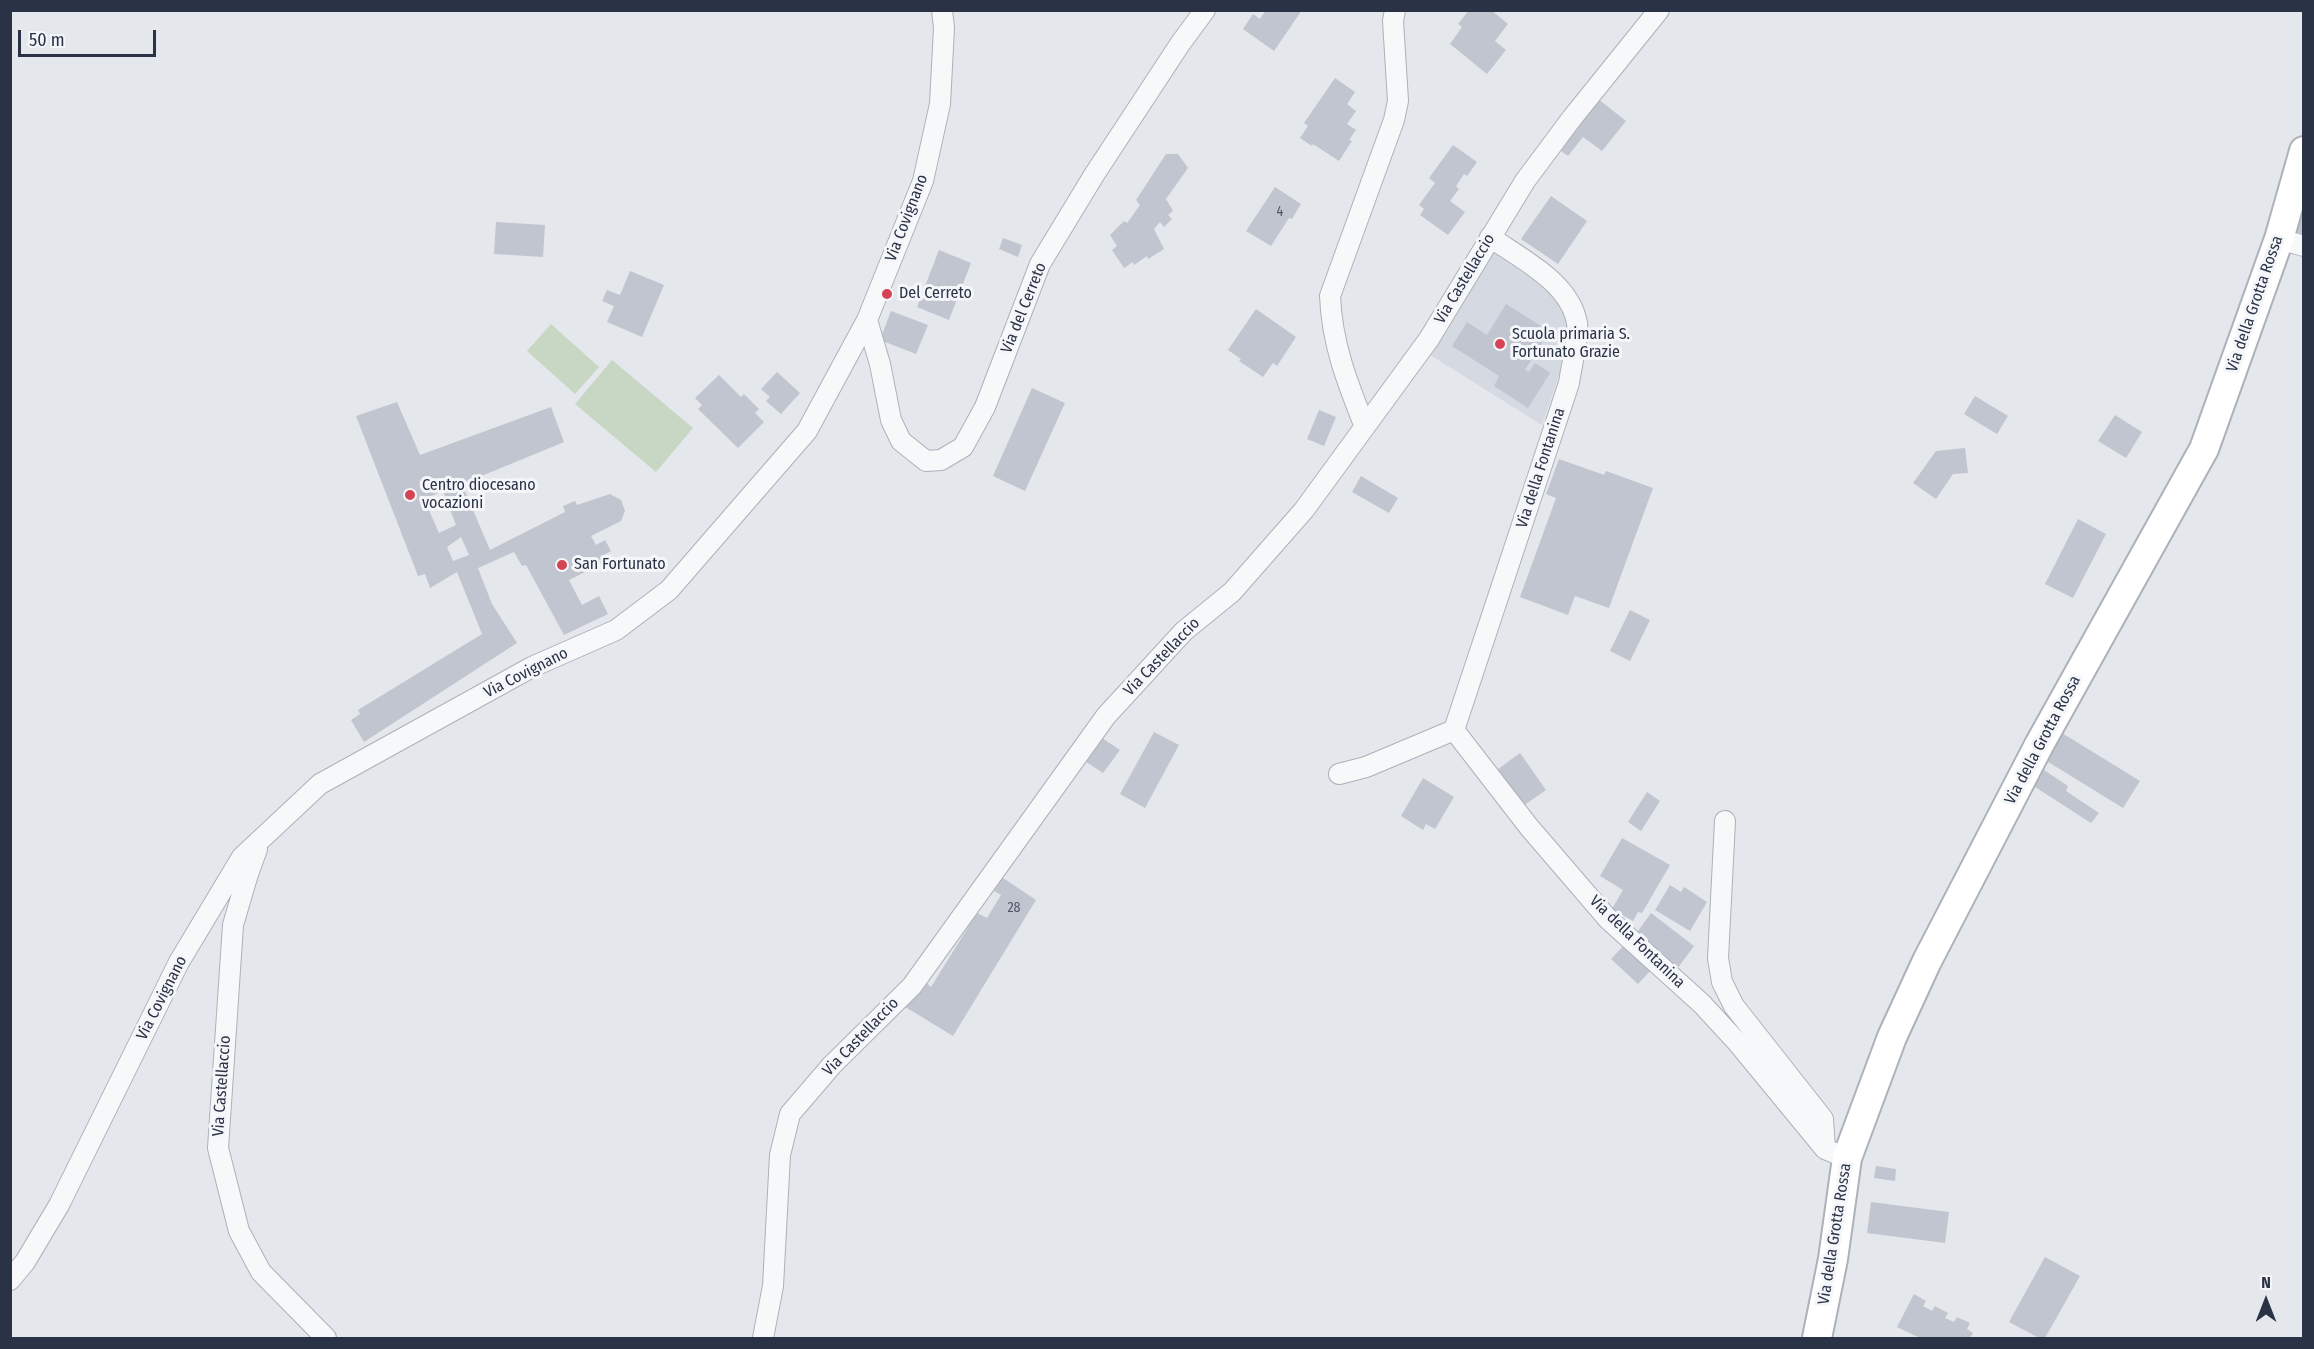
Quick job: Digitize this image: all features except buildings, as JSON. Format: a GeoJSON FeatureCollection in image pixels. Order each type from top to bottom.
{"type":"FeatureCollection","features":[{"type":"Feature","properties":{"kind":"street","name":"Via Covignano"},"geometry":{"type":"LineString","coordinates":[[10,1280],[25,1262],[59,1205],[179,962],[242,857],[320,784],[532,667],[616,630],[669,590],[807,431],[867,320],[923,181],[940,104],[944,28],[942,10]]}},
{"type":"Feature","properties":{"kind":"street","name":"Via del Cerreto"},"geometry":{"type":"LineString","coordinates":[[867,320],[880,364],[891,420],[901,441],[926,461],[941,460],[963,447],[986,406],[1040,264],[1094,175],[1205,10]]}},
{"type":"Feature","properties":{"kind":"street","name":"Via Castellaccio"},"geometry":{"type":"LineString","coordinates":[[763,1338],[773,1287],[780,1155],[790,1114],[832,1065],[912,986],[1106,716],[1184,631],[1232,592],[1304,510],[1429,339],[1525,181],[1572,118],[1659,10]]}},
{"type":"Feature","properties":{"kind":"street"},"geometry":{"type":"LineString","coordinates":[[1365,427],[1344,376],[1331,325],[1330,296],[1394,120],[1398,101],[1399,14]]}},
{"type":"Feature","properties":{"kind":"street","name":"Via della Grotta Rossa"},"geometry":{"type":"LineString","coordinates":[[1816,1338],[1833,1259],[1836,1154],[1927,961],[2039,745],[2204,449],[2291,242],[2304,151]]}},
{"type":"Feature","properties":{"kind":"street","name":"Via della Fontanina"},"geometry":{"type":"LineString","coordinates":[[1490,237],[1559,286],[1571,303],[1578,325],[1569,383],[1454,730],[1528,827],[1608,919],[1702,1004],[1836,1154]]}},
{"type":"Feature","properties":{"kind":"street"},"geometry":{"type":"LineString","coordinates":[[1339,774],[1366,767],[1454,730]]}},
{"type":"Feature","properties":{"kind":"street"},"geometry":{"type":"LineString","coordinates":[[1725,821],[1718,958],[1722,982],[1734,1006],[1823,1119],[1836,1154]]}},
{"type":"Feature","properties":{"kind":"street","name":"Via Castellaccio"},"geometry":{"type":"LineString","coordinates":[[261,840],[233,925],[218,1148],[238,1231],[261,1272],[326,1338]]}},
{"type":"Feature","properties":{"kind":"shaded area","name":"Scuola primaria S. Fortunato Grazie"},"geometry":{"type":"Polygon","coordinates":[[[1494,248],[1551,286],[1566,307],[1570,335],[1542,425],[1427,353],[1494,248]]]}},
{"type":"Feature","properties":{"kind":"green space"},"geometry":{"type":"Polygon","coordinates":[[[551,324],[599,367],[575,394],[527,351],[551,324]]]}},
{"type":"Feature","properties":{"kind":"green space"},"geometry":{"type":"Polygon","coordinates":[[[612,360],[693,428],[656,472],[575,404],[612,360]]]}},
{"type":"Feature","properties":{"kind":"place","name":"Del Cerreto"},"geometry":{"type":"Point","coordinates":[887,294]}},
{"type":"Feature","properties":{"kind":"place","name":"Scuola primaria S. Fortunato Grazie"},"geometry":{"type":"Point","coordinates":[1500,344]}},
{"type":"Feature","properties":{"kind":"place","name":"Centro diocesano vocazioni"},"geometry":{"type":"Point","coordinates":[410,495]}},
{"type":"Feature","properties":{"kind":"place","name":"San Fortunato"},"geometry":{"type":"Point","coordinates":[562,565]}}]}
